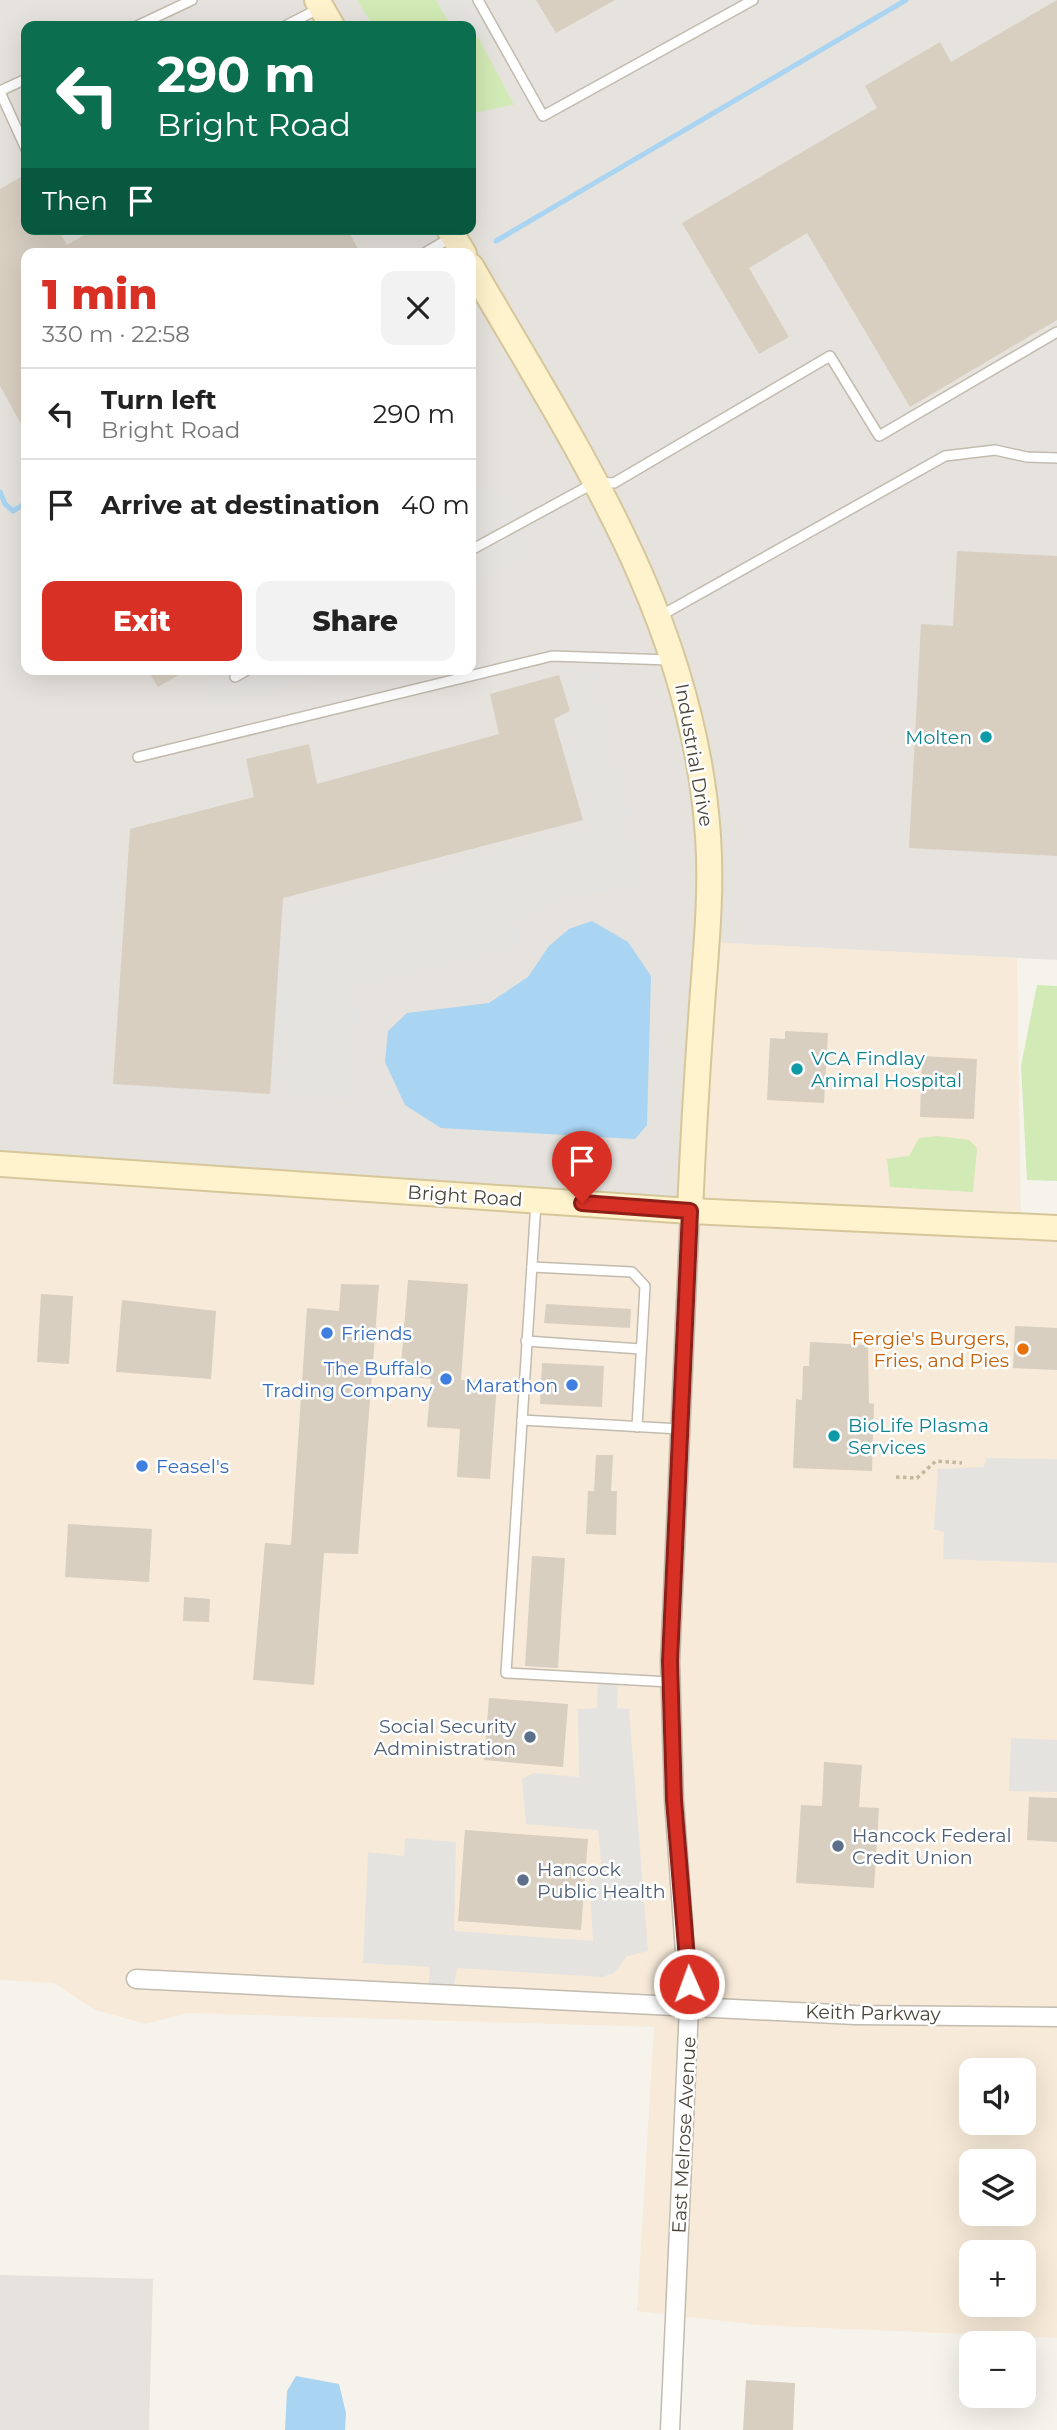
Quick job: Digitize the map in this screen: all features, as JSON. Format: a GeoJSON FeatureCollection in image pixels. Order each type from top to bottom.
{"type":"FeatureCollection","features":[{"type":"Feature","properties":{"kind":"main road","name":"Industrial Drive"},"geometry":{"type":"LineString","coordinates":[[476,275],[596,482],[633,553],[660,616],[675,661],[698,757],[710,877],[690,1211]]}},
{"type":"Feature","properties":{"kind":"main road","name":"Bright Road"},"geometry":{"type":"LineString","coordinates":[[0,1164],[690,1211],[1057,1228]]}},
{"type":"Feature","properties":{"kind":"street","name":"East Melrose Avenue"},"geometry":{"type":"LineString","coordinates":[[670,2430],[689,2007],[674,1800],[670,1682],[690,1211]]}},
{"type":"Feature","properties":{"kind":"street","name":"Keith Parkway"},"geometry":{"type":"LineString","coordinates":[[136,1979],[855,2015],[1057,2017]]}},
{"type":"Feature","properties":{"kind":"lane"},"geometry":{"type":"LineString","coordinates":[[148,21],[192,0]]}},
{"type":"Feature","properties":{"kind":"lane"},"geometry":{"type":"LineString","coordinates":[[478,0],[543,116],[753,0]]}},
{"type":"Feature","properties":{"kind":"lane"},"geometry":{"type":"LineString","coordinates":[[298,21],[324,11]]}},
{"type":"Feature","properties":{"kind":"lane"},"geometry":{"type":"LineString","coordinates":[[21,82],[0,92],[21,138]]}},
{"type":"Feature","properties":{"kind":"lane"},"geometry":{"type":"LineString","coordinates":[[437,248],[456,240]]}},
{"type":"Feature","properties":{"kind":"lane"},"geometry":{"type":"LineString","coordinates":[[476,547],[596,482],[614,483],[830,356],[879,436],[1057,332]]}},
{"type":"Feature","properties":{"kind":"lane"},"geometry":{"type":"LineString","coordinates":[[660,616],[945,456],[995,450],[1027,457],[1057,458]]}},
{"type":"Feature","properties":{"kind":"lane"},"geometry":{"type":"LineString","coordinates":[[476,675],[552,656],[675,661]]}},
{"type":"Feature","properties":{"kind":"lane"},"geometry":{"type":"LineString","coordinates":[[138,757],[474,675]]}},
{"type":"Feature","properties":{"kind":"lane"},"geometry":{"type":"LineString","coordinates":[[536,1200],[506,1673],[670,1682]]}},
{"type":"Feature","properties":{"kind":"lane"},"geometry":{"type":"LineString","coordinates":[[532,1267],[632,1272],[645,1286],[637,1427]]}},
{"type":"Feature","properties":{"kind":"lane"},"geometry":{"type":"LineString","coordinates":[[526,1341],[641,1349]]}},
{"type":"Feature","properties":{"kind":"lane"},"geometry":{"type":"LineString","coordinates":[[522,1420],[680,1429]]}},
{"type":"Feature","properties":{"kind":"path"},"geometry":{"type":"LineString","coordinates":[[896,1477],[917,1478],[936,1461],[962,1463]]}},
{"type":"Feature","properties":{"kind":"shaded area"},"geometry":{"type":"Polygon","coordinates":[[[0,0],[1057,0],[1057,960],[707,942],[690,1211],[0,1166],[0,0]]]}},
{"type":"Feature","properties":{"kind":"shaded area"},"geometry":{"type":"Polygon","coordinates":[[[436,0],[478,0],[495,30],[476,37],[476,21],[448,21],[436,0]]]}},
{"type":"Feature","properties":{"kind":"shaded area"},"geometry":{"type":"Polygon","coordinates":[[[499,473],[542,549],[476,587],[476,487],[499,473]]]}},
{"type":"Feature","properties":{"kind":"shaded area"},"geometry":{"type":"Polygon","coordinates":[[[559,668],[598,669],[640,847],[645,888],[594,893],[535,914],[519,927],[519,948],[362,990],[352,1100],[278,1095],[279,1083],[271,1078],[282,906],[581,828],[583,820],[554,719],[570,710],[559,668]]]}},
{"type":"Feature","properties":{"kind":"shaded area"},"geometry":{"type":"Polygon","coordinates":[[[212,675],[324,675],[227,710],[213,710],[202,702],[203,688],[212,675]]]}},
{"type":"Feature","properties":{"kind":"shaded area"},"geometry":{"type":"Polygon","coordinates":[[[707,942],[1017,958],[1021,1226],[1057,1228],[1057,2338],[1036,2337],[1036,2331],[959,2331],[959,2334],[759,2325],[637,2311],[654,2027],[187,2013],[146,2024],[95,2010],[54,1983],[0,1980],[0,1164],[707,942]]]}},
{"type":"Feature","properties":{"kind":"shaded area"},"geometry":{"type":"Polygon","coordinates":[[[986,1458],[1057,1459],[1057,1563],[943,1559],[944,1532],[934,1529],[938,1469],[984,1467],[986,1458]]]}},
{"type":"Feature","properties":{"kind":"shaded area"},"geometry":{"type":"Polygon","coordinates":[[[598,1679],[618,1680],[617,1708],[629,1709],[648,1951],[627,1956],[614,1973],[602,1977],[457,1968],[452,1995],[428,1994],[430,1967],[363,1963],[368,1852],[404,1856],[405,1838],[456,1842],[454,1931],[593,1941],[589,1872],[602,1870],[598,1830],[526,1824],[522,1779],[534,1773],[579,1777],[578,1709],[597,1708],[598,1679]]]}},
{"type":"Feature","properties":{"kind":"shaded area"},"geometry":{"type":"Polygon","coordinates":[[[1011,1738],[1057,1740],[1057,1792],[1009,1791],[1011,1738]]]}},
{"type":"Feature","properties":{"kind":"shaded area"},"geometry":{"type":"Polygon","coordinates":[[[0,2275],[153,2279],[149,2430],[0,2430],[0,2275]]]}},
{"type":"Feature","properties":{"kind":"green space"},"geometry":{"type":"Polygon","coordinates":[[[357,0],[436,0],[448,21],[370,21],[357,0]]]}},
{"type":"Feature","properties":{"kind":"green space"},"geometry":{"type":"Polygon","coordinates":[[[478,37],[514,105],[476,112],[478,37]]]}},
{"type":"Feature","properties":{"kind":"green space"},"geometry":{"type":"Polygon","coordinates":[[[1037,985],[1057,986],[1057,1181],[1027,1180],[1021,1066],[1037,985]]]}},
{"type":"Feature","properties":{"kind":"green space"},"geometry":{"type":"Polygon","coordinates":[[[938,1136],[969,1140],[977,1148],[973,1192],[890,1187],[887,1159],[909,1156],[919,1138],[938,1136]]]}},
{"type":"Feature","properties":{"kind":"water"},"geometry":{"type":"Polygon","coordinates":[[[592,921],[628,942],[651,976],[647,1125],[635,1139],[441,1128],[405,1105],[385,1062],[388,1031],[407,1013],[489,1003],[528,977],[549,946],[569,929],[592,921]]]}},
{"type":"Feature","properties":{"kind":"water"},"geometry":{"type":"Polygon","coordinates":[[[296,2376],[339,2384],[346,2413],[345,2430],[285,2430],[287,2391],[296,2376]]]}},
{"type":"Feature","properties":{"kind":"building"},"geometry":{"type":"Polygon","coordinates":[[[536,0],[615,0],[556,33],[536,0]]]}},
{"type":"Feature","properties":{"kind":"building"},"geometry":{"type":"Polygon","coordinates":[[[1057,0],[1057,320],[910,407],[807,233],[749,268],[789,337],[759,354],[682,223],[877,108],[865,86],[940,42],[951,62],[1057,0]]]}},
{"type":"Feature","properties":{"kind":"building"},"geometry":{"type":"Polygon","coordinates":[[[21,177],[21,235],[61,235],[67,245],[84,235],[350,235],[358,248],[21,248],[21,424],[0,386],[0,189],[21,177]]]}},
{"type":"Feature","properties":{"kind":"building","name":"Molten"},"geometry":{"type":"Polygon","coordinates":[[[957,551],[1057,556],[1057,856],[909,848],[921,624],[953,626],[957,551]]]}},
{"type":"Feature","properties":{"kind":"building"},"geometry":{"type":"Polygon","coordinates":[[[151,675],[178,675],[158,687],[151,675]]]}},
{"type":"Feature","properties":{"kind":"building"},"geometry":{"type":"Polygon","coordinates":[[[559,675],[570,711],[554,719],[583,820],[283,898],[270,1094],[113,1084],[130,829],[254,797],[246,759],[309,744],[317,784],[499,734],[490,694],[559,675]]]}},
{"type":"Feature","properties":{"kind":"building","name":"VCA Findlay Animal Hospital"},"geometry":{"type":"Polygon","coordinates":[[[785,1031],[828,1033],[824,1103],[767,1100],[770,1038],[785,1039],[785,1031]]]}},
{"type":"Feature","properties":{"kind":"building"},"geometry":{"type":"Polygon","coordinates":[[[922,1056],[977,1059],[974,1119],[920,1117],[922,1056]]]}},
{"type":"Feature","properties":{"kind":"building","name":"The Buffalo Trading Company"},"geometry":{"type":"Polygon","coordinates":[[[408,1280],[468,1284],[461,1380],[497,1382],[490,1479],[457,1477],[460,1429],[427,1427],[431,1379],[400,1376],[408,1280]]]}},
{"type":"Feature","properties":{"kind":"building"},"geometry":{"type":"Polygon","coordinates":[[[341,1284],[379,1285],[358,1554],[324,1553],[314,1685],[253,1680],[265,1543],[291,1545],[307,1308],[339,1311],[341,1284]]]}},
{"type":"Feature","properties":{"kind":"building"},"geometry":{"type":"Polygon","coordinates":[[[41,1294],[73,1296],[69,1364],[37,1362],[41,1294]]]}},
{"type":"Feature","properties":{"kind":"building"},"geometry":{"type":"Polygon","coordinates":[[[122,1300],[216,1311],[211,1379],[116,1372],[122,1300]]]}},
{"type":"Feature","properties":{"kind":"building","name":"Marathon"},"geometry":{"type":"Polygon","coordinates":[[[546,1304],[631,1309],[630,1328],[544,1323],[546,1304]]]}},
{"type":"Feature","properties":{"kind":"building"},"geometry":{"type":"Polygon","coordinates":[[[1015,1326],[1057,1328],[1057,1370],[1013,1368],[1015,1326]]]}},
{"type":"Feature","properties":{"kind":"building","name":"BioLife Plasma Services"},"geometry":{"type":"Polygon","coordinates":[[[810,1342],[868,1345],[869,1403],[874,1404],[872,1471],[793,1468],[796,1399],[802,1400],[803,1366],[809,1366],[810,1342]]]}},
{"type":"Feature","properties":{"kind":"building","name":"Marathon"},"geometry":{"type":"Polygon","coordinates":[[[542,1363],[604,1366],[602,1407],[540,1404],[542,1363]]]}},
{"type":"Feature","properties":{"kind":"building"},"geometry":{"type":"Polygon","coordinates":[[[596,1455],[613,1455],[611,1491],[617,1491],[616,1535],[586,1534],[588,1491],[594,1491],[596,1455]]]}},
{"type":"Feature","properties":{"kind":"building"},"geometry":{"type":"Polygon","coordinates":[[[68,1524],[152,1529],[149,1582],[65,1577],[68,1524]]]}},
{"type":"Feature","properties":{"kind":"building"},"geometry":{"type":"Polygon","coordinates":[[[532,1556],[565,1558],[558,1668],[525,1666],[532,1556]]]}},
{"type":"Feature","properties":{"kind":"building"},"geometry":{"type":"Polygon","coordinates":[[[184,1597],[210,1599],[209,1622],[183,1621],[184,1597]]]}},
{"type":"Feature","properties":{"kind":"building","name":"Social Security Administration"},"geometry":{"type":"Polygon","coordinates":[[[489,1698],[568,1704],[563,1767],[484,1760],[489,1698]]]}},
{"type":"Feature","properties":{"kind":"building","name":"Hancock Federal Credit Union"},"geometry":{"type":"Polygon","coordinates":[[[824,1762],[862,1765],[859,1807],[879,1808],[874,1888],[796,1883],[801,1805],[822,1806],[824,1762]]]}},
{"type":"Feature","properties":{"kind":"building"},"geometry":{"type":"Polygon","coordinates":[[[1029,1797],[1057,1798],[1057,1842],[1027,1840],[1029,1797]]]}},
{"type":"Feature","properties":{"kind":"building","name":"Hancock Public Health"},"geometry":{"type":"Polygon","coordinates":[[[465,1830],[588,1839],[581,1930],[458,1921],[465,1830]]]}},
{"type":"Feature","properties":{"kind":"building"},"geometry":{"type":"Polygon","coordinates":[[[746,2380],[795,2383],[793,2430],[743,2430],[746,2380]]]}},
{"type":"Feature","properties":{"kind":"waterway"},"geometry":{"type":"LineString","coordinates":[[496,241],[906,0]]}},
{"type":"Feature","properties":{"kind":"waterway"},"geometry":{"type":"LineString","coordinates":[[0,492],[5,504],[13,511],[21,506]]}},
{"type":"Feature","properties":{"kind":"place","name":"Molten"},"geometry":{"type":"Point","coordinates":[986,737]}},
{"type":"Feature","properties":{"kind":"place","name":"VCA Findlay Animal Hospital"},"geometry":{"type":"Point","coordinates":[797,1069]}},
{"type":"Feature","properties":{"kind":"place","name":"Friends"},"geometry":{"type":"Point","coordinates":[327,1333]}},
{"type":"Feature","properties":{"kind":"place","name":"Fergie's Burgers, Fries, and Pies"},"geometry":{"type":"Point","coordinates":[1023,1349]}},
{"type":"Feature","properties":{"kind":"place","name":"The Buffalo Trading Company"},"geometry":{"type":"Point","coordinates":[446,1379]}},
{"type":"Feature","properties":{"kind":"place","name":"Marathon"},"geometry":{"type":"Point","coordinates":[572,1385]}},
{"type":"Feature","properties":{"kind":"place","name":"BioLife Plasma Services"},"geometry":{"type":"Point","coordinates":[834,1436]}},
{"type":"Feature","properties":{"kind":"place","name":"Feasel's"},"geometry":{"type":"Point","coordinates":[142,1466]}},
{"type":"Feature","properties":{"kind":"place","name":"Social Security Administration"},"geometry":{"type":"Point","coordinates":[530,1737]}},
{"type":"Feature","properties":{"kind":"place","name":"Hancock Federal Credit Union"},"geometry":{"type":"Point","coordinates":[838,1846]}},
{"type":"Feature","properties":{"kind":"place","name":"Hancock Public Health"},"geometry":{"type":"Point","coordinates":[523,1880]}},
{"type":"Feature","properties":{"kind":"route"},"geometry":{"type":"LineString","coordinates":[[582,1203],[690,1211],[670,1661],[674,1800],[689,1984]]}}]}
